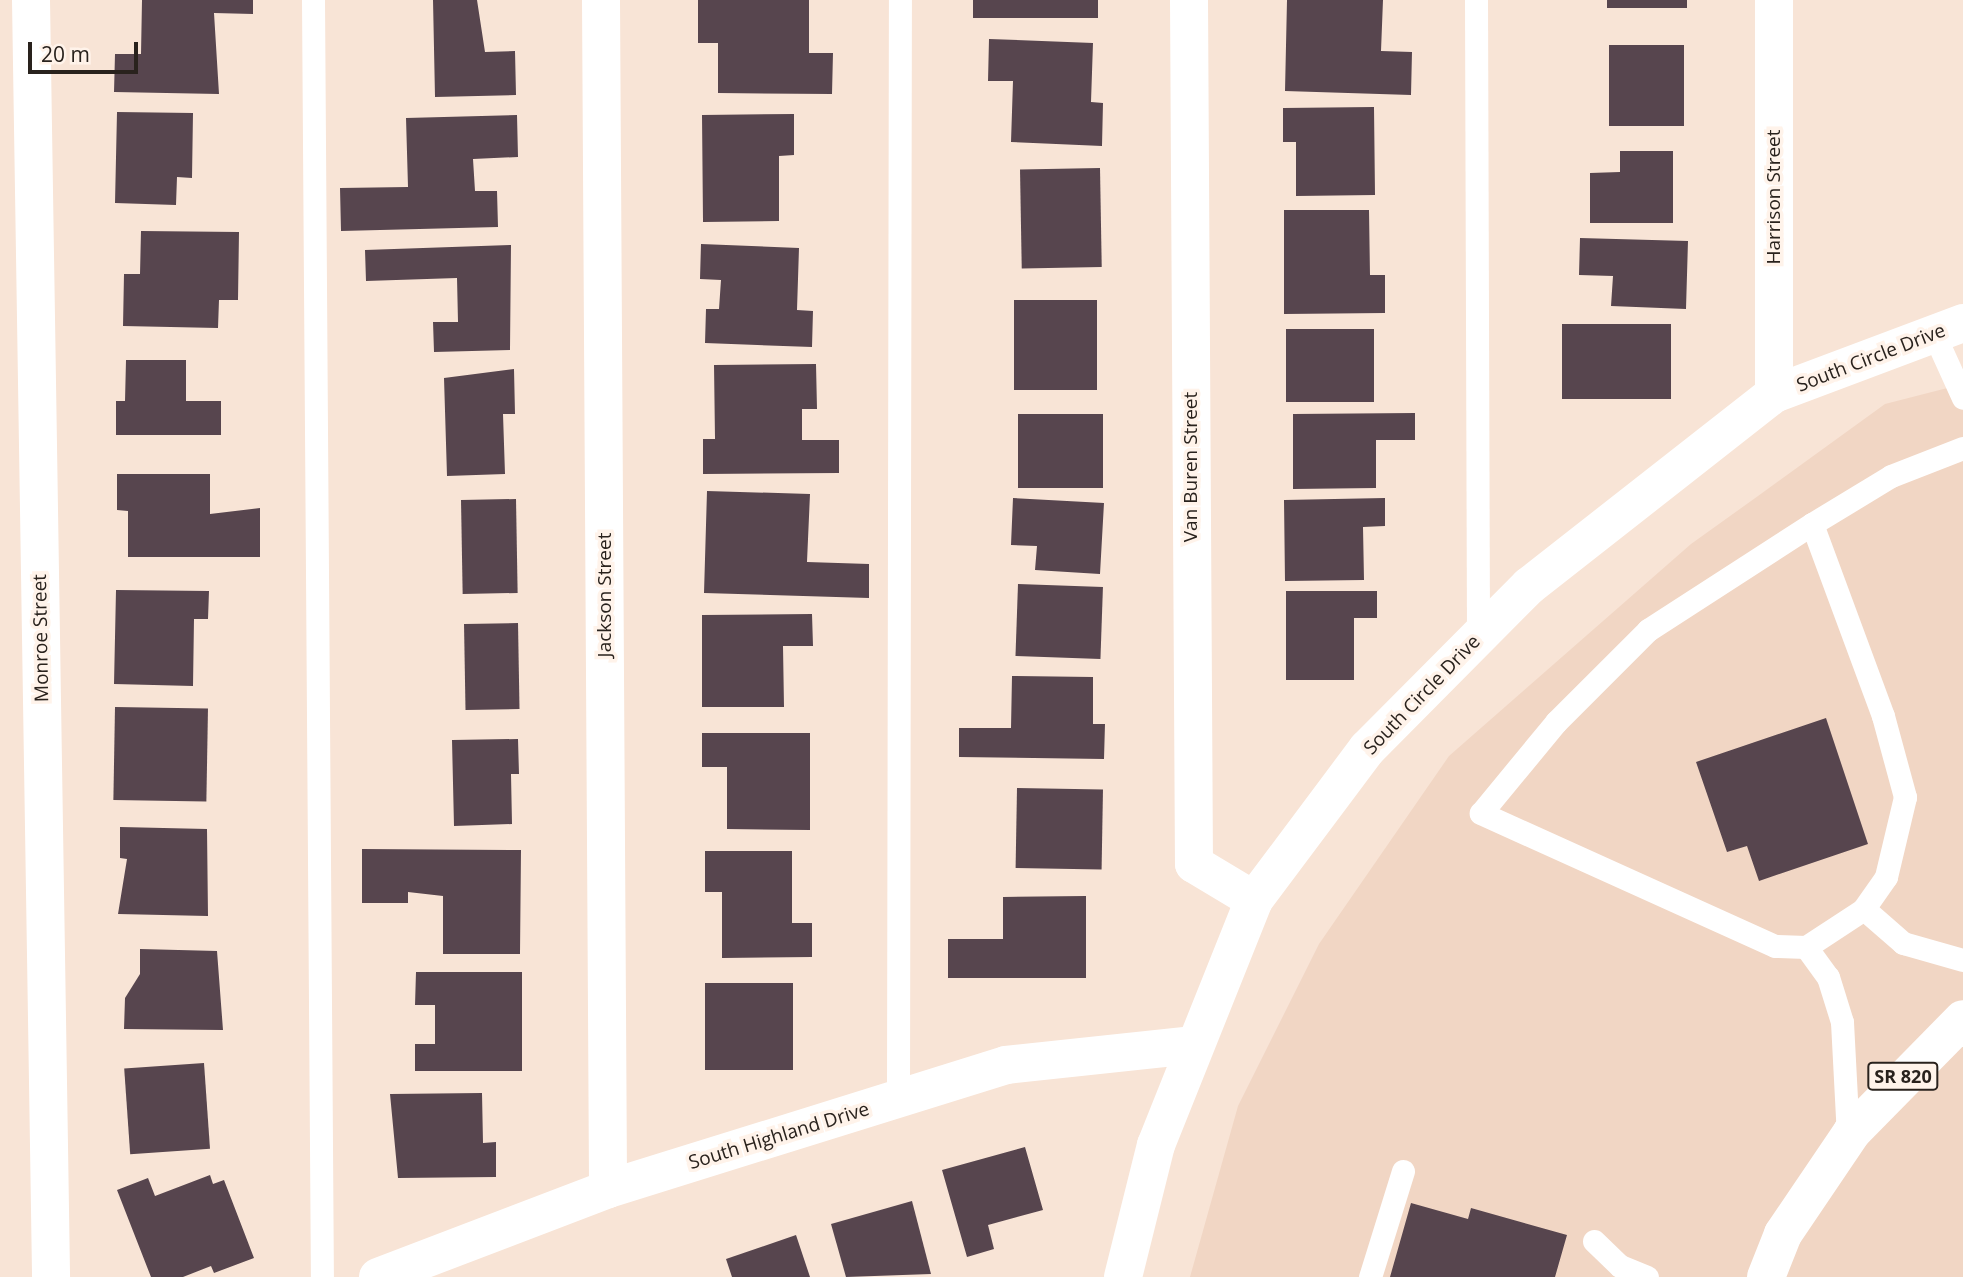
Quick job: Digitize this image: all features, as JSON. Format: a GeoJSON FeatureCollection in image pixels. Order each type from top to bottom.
{"type":"FeatureCollection","features":[{"type":"Feature","properties":{"kind":"main road","name":"Monroe Street"},"geometry":{"type":"LineString","coordinates":[[31,0],[51,1277]]}},
{"type":"Feature","properties":{"kind":"main road","name":"Jackson Street"},"geometry":{"type":"LineString","coordinates":[[601,0],[608,1189]]}},
{"type":"Feature","properties":{"kind":"main road","name":"Van Buren Street"},"geometry":{"type":"LineString","coordinates":[[1189,0],[1194,864],[1254,900]]}},
{"type":"Feature","properties":{"kind":"main road","name":"Harrison Street"},"geometry":{"type":"LineString","coordinates":[[1774,0],[1774,394]]}},
{"type":"Feature","properties":{"kind":"main road","name":"South Circle Drive"},"geometry":{"type":"LineString","coordinates":[[1123,1277],[1156,1145],[1192,1045],[1254,900],[1367,750],[1529,586],[1774,394],[1949,328]]}},
{"type":"Feature","properties":{"kind":"main road","name":"SR 820"},"geometry":{"type":"LineString","coordinates":[[1776,1267],[1849,1138],[1929,1047],[1963,1019]]}},
{"type":"Feature","properties":{"kind":"main road","name":"South Highland Drive"},"geometry":{"type":"LineString","coordinates":[[378,1277],[608,1189],[1006,1065],[1192,1045]]}},
{"type":"Feature","properties":{"kind":"lane"},"geometry":{"type":"LineString","coordinates":[[313,0],[322,1277]]}},
{"type":"Feature","properties":{"kind":"lane"},"geometry":{"type":"LineString","coordinates":[[898,1098],[900,0]]}},
{"type":"Feature","properties":{"kind":"lane"},"geometry":{"type":"LineString","coordinates":[[1476,0],[1478,637]]}},
{"type":"Feature","properties":{"kind":"lane"},"geometry":{"type":"LineString","coordinates":[[1949,328],[1963,398]]}},
{"type":"Feature","properties":{"kind":"lane"},"geometry":{"type":"LineString","coordinates":[[1812,524],[1860,652],[1905,797],[1886,877],[1864,909],[1806,947],[1775,946],[1668,903],[1481,813],[1556,722],[1648,630],[1812,524],[1891,476],[1963,448]]}},
{"type":"Feature","properties":{"kind":"lane"},"geometry":{"type":"LineString","coordinates":[[1864,909],[1903,943],[1963,960]]}},
{"type":"Feature","properties":{"kind":"lane"},"geometry":{"type":"LineString","coordinates":[[1806,947],[1829,977],[1842,1022],[1849,1138]]}},
{"type":"Feature","properties":{"kind":"lane"},"geometry":{"type":"LineString","coordinates":[[1370,1277],[1402,1171]]}},
{"type":"Feature","properties":{"kind":"lane"},"geometry":{"type":"LineString","coordinates":[[1594,1241],[1620,1266],[1647,1277]]}},
{"type":"Feature","properties":{"kind":"shaded area"},"geometry":{"type":"Polygon","coordinates":[[[1963,384],[1963,1277],[1190,1277],[1238,1106],[1319,944],[1449,756],[1691,544],[1885,404],[1963,384]]]}},
{"type":"Feature","properties":{"kind":"building"},"geometry":{"type":"Polygon","coordinates":[[[142,0],[253,0],[253,14],[214,13],[219,94],[114,92],[115,54],[141,54],[142,0]]]}},
{"type":"Feature","properties":{"kind":"building"},"geometry":{"type":"Polygon","coordinates":[[[433,0],[477,0],[485,52],[515,51],[516,95],[435,97],[433,0]]]}},
{"type":"Feature","properties":{"kind":"building"},"geometry":{"type":"Polygon","coordinates":[[[698,0],[809,0],[809,53],[833,53],[832,94],[718,93],[718,43],[698,43],[698,0]]]}},
{"type":"Feature","properties":{"kind":"building"},"geometry":{"type":"Polygon","coordinates":[[[973,0],[1098,0],[1098,18],[973,18],[973,0]]]}},
{"type":"Feature","properties":{"kind":"building"},"geometry":{"type":"Polygon","coordinates":[[[1287,0],[1383,0],[1381,51],[1412,52],[1411,95],[1285,91],[1287,0]]]}},
{"type":"Feature","properties":{"kind":"building"},"geometry":{"type":"Polygon","coordinates":[[[1607,0],[1687,0],[1687,8],[1607,8],[1607,0]]]}},
{"type":"Feature","properties":{"kind":"building"},"geometry":{"type":"Polygon","coordinates":[[[989,39],[1093,43],[1091,102],[1103,103],[1102,146],[1011,142],[1013,81],[988,81],[989,39]]]}},
{"type":"Feature","properties":{"kind":"building"},"geometry":{"type":"Polygon","coordinates":[[[1609,45],[1684,45],[1684,126],[1609,126],[1609,45]]]}},
{"type":"Feature","properties":{"kind":"building"},"geometry":{"type":"Polygon","coordinates":[[[1374,107],[1375,195],[1296,196],[1296,142],[1283,142],[1283,108],[1374,107]]]}},
{"type":"Feature","properties":{"kind":"building"},"geometry":{"type":"Polygon","coordinates":[[[117,112],[193,113],[192,178],[177,177],[176,205],[115,203],[117,112]]]}},
{"type":"Feature","properties":{"kind":"building"},"geometry":{"type":"Polygon","coordinates":[[[794,114],[794,155],[779,156],[779,221],[703,222],[702,115],[794,114]]]}},
{"type":"Feature","properties":{"kind":"building"},"geometry":{"type":"Polygon","coordinates":[[[517,115],[518,157],[473,159],[475,191],[497,191],[498,227],[341,231],[340,188],[408,187],[406,118],[517,115]]]}},
{"type":"Feature","properties":{"kind":"building"},"geometry":{"type":"Polygon","coordinates":[[[1620,151],[1673,151],[1673,223],[1590,223],[1590,173],[1620,172],[1620,151]]]}},
{"type":"Feature","properties":{"kind":"building"},"geometry":{"type":"Polygon","coordinates":[[[1100,168],[1102,267],[1022,268],[1020,169],[1100,168]]]}},
{"type":"Feature","properties":{"kind":"building"},"geometry":{"type":"Polygon","coordinates":[[[1284,210],[1369,210],[1370,275],[1385,275],[1385,313],[1284,314],[1284,210]]]}},
{"type":"Feature","properties":{"kind":"building"},"geometry":{"type":"Polygon","coordinates":[[[141,231],[239,232],[238,300],[219,300],[218,328],[123,326],[124,274],[140,274],[141,231]]]}},
{"type":"Feature","properties":{"kind":"building"},"geometry":{"type":"Polygon","coordinates":[[[1580,238],[1688,241],[1686,309],[1611,306],[1613,276],[1579,275],[1580,238]]]}},
{"type":"Feature","properties":{"kind":"building"},"geometry":{"type":"Polygon","coordinates":[[[701,244],[799,248],[797,310],[813,311],[812,347],[705,343],[706,309],[719,309],[721,280],[700,279],[701,244]]]}},
{"type":"Feature","properties":{"kind":"building"},"geometry":{"type":"Polygon","coordinates":[[[511,245],[510,350],[434,352],[433,322],[458,322],[457,278],[366,281],[365,250],[511,245]]]}},
{"type":"Feature","properties":{"kind":"building"},"geometry":{"type":"Polygon","coordinates":[[[1014,300],[1097,300],[1097,390],[1014,390],[1014,300]]]}},
{"type":"Feature","properties":{"kind":"building"},"geometry":{"type":"Polygon","coordinates":[[[1562,324],[1671,324],[1671,399],[1562,399],[1562,324]]]}},
{"type":"Feature","properties":{"kind":"building"},"geometry":{"type":"Polygon","coordinates":[[[1286,329],[1374,329],[1374,402],[1286,402],[1286,329]]]}},
{"type":"Feature","properties":{"kind":"building"},"geometry":{"type":"Polygon","coordinates":[[[126,360],[186,360],[186,401],[221,401],[221,435],[116,435],[116,401],[125,401],[126,360]]]}},
{"type":"Feature","properties":{"kind":"building"},"geometry":{"type":"Polygon","coordinates":[[[816,364],[817,409],[802,409],[802,440],[839,440],[839,473],[703,474],[703,439],[715,439],[714,365],[816,364]]]}},
{"type":"Feature","properties":{"kind":"building"},"geometry":{"type":"Polygon","coordinates":[[[514,369],[515,414],[503,414],[505,474],[447,476],[444,378],[514,369]]]}},
{"type":"Feature","properties":{"kind":"building"},"geometry":{"type":"Polygon","coordinates":[[[1415,413],[1415,440],[1376,440],[1376,488],[1293,489],[1293,414],[1415,413]]]}},
{"type":"Feature","properties":{"kind":"building"},"geometry":{"type":"Polygon","coordinates":[[[1018,414],[1103,414],[1103,488],[1018,488],[1018,414]]]}},
{"type":"Feature","properties":{"kind":"building"},"geometry":{"type":"Polygon","coordinates":[[[117,474],[210,474],[210,514],[260,508],[260,557],[128,557],[128,511],[117,510],[117,474]]]}},
{"type":"Feature","properties":{"kind":"building"},"geometry":{"type":"Polygon","coordinates":[[[707,491],[810,494],[807,562],[869,564],[869,598],[704,593],[707,491]]]}},
{"type":"Feature","properties":{"kind":"building"},"geometry":{"type":"Polygon","coordinates":[[[1013,498],[1104,503],[1100,574],[1035,570],[1037,546],[1011,545],[1013,498]]]}},
{"type":"Feature","properties":{"kind":"building"},"geometry":{"type":"Polygon","coordinates":[[[1385,498],[1385,526],[1363,527],[1364,580],[1285,581],[1284,500],[1385,498]]]}},
{"type":"Feature","properties":{"kind":"building"},"geometry":{"type":"Polygon","coordinates":[[[516,499],[518,593],[463,594],[461,500],[516,499]]]}},
{"type":"Feature","properties":{"kind":"building"},"geometry":{"type":"Polygon","coordinates":[[[1018,584],[1103,587],[1100,659],[1015,656],[1018,584]]]}},
{"type":"Feature","properties":{"kind":"building"},"geometry":{"type":"Polygon","coordinates":[[[116,590],[209,591],[208,619],[194,619],[193,686],[114,684],[116,590]]]}},
{"type":"Feature","properties":{"kind":"building"},"geometry":{"type":"Polygon","coordinates":[[[1286,591],[1377,591],[1377,618],[1354,618],[1354,680],[1286,680],[1286,591]]]}},
{"type":"Feature","properties":{"kind":"building"},"geometry":{"type":"Polygon","coordinates":[[[812,614],[813,646],[783,646],[784,707],[702,707],[702,615],[812,614]]]}},
{"type":"Feature","properties":{"kind":"building"},"geometry":{"type":"Polygon","coordinates":[[[518,623],[520,709],[466,710],[464,624],[518,623]]]}},
{"type":"Feature","properties":{"kind":"building"},"geometry":{"type":"Polygon","coordinates":[[[1012,676],[1093,677],[1093,724],[1105,724],[1104,759],[959,757],[959,728],[1011,728],[1012,676]]]}},
{"type":"Feature","properties":{"kind":"building"},"geometry":{"type":"Polygon","coordinates":[[[115,707],[208,709],[206,802],[113,800],[115,707]]]}},
{"type":"Feature","properties":{"kind":"building"},"geometry":{"type":"Polygon","coordinates":[[[1826,718],[1868,844],[1759,881],[1747,846],[1727,852],[1696,762],[1826,718]]]}},
{"type":"Feature","properties":{"kind":"building"},"geometry":{"type":"Polygon","coordinates":[[[702,733],[810,733],[810,830],[727,829],[727,767],[702,767],[702,733]]]}},
{"type":"Feature","properties":{"kind":"building"},"geometry":{"type":"Polygon","coordinates":[[[518,739],[519,774],[511,774],[512,824],[454,826],[452,740],[518,739]]]}},
{"type":"Feature","properties":{"kind":"building"},"geometry":{"type":"Polygon","coordinates":[[[1017,788],[1103,790],[1102,869],[1016,868],[1017,788]]]}},
{"type":"Feature","properties":{"kind":"building"},"geometry":{"type":"Polygon","coordinates":[[[120,827],[207,829],[208,916],[118,914],[127,859],[120,858],[120,827]]]}},
{"type":"Feature","properties":{"kind":"building"},"geometry":{"type":"Polygon","coordinates":[[[362,849],[521,850],[520,954],[443,954],[443,896],[408,892],[408,903],[362,903],[362,849]]]}},
{"type":"Feature","properties":{"kind":"building"},"geometry":{"type":"Polygon","coordinates":[[[705,851],[792,851],[792,923],[812,923],[812,957],[722,958],[722,892],[705,892],[705,851]]]}},
{"type":"Feature","properties":{"kind":"building"},"geometry":{"type":"Polygon","coordinates":[[[1086,896],[1086,978],[948,978],[948,939],[1003,939],[1003,897],[1086,896]]]}},
{"type":"Feature","properties":{"kind":"building"},"geometry":{"type":"Polygon","coordinates":[[[140,949],[217,951],[223,1030],[124,1029],[125,998],[140,974],[140,949]]]}},
{"type":"Feature","properties":{"kind":"building"},"geometry":{"type":"Polygon","coordinates":[[[416,972],[522,972],[522,1071],[415,1071],[415,1044],[435,1044],[435,1005],[415,1005],[416,972]]]}},
{"type":"Feature","properties":{"kind":"building"},"geometry":{"type":"Polygon","coordinates":[[[705,983],[793,983],[793,1070],[705,1070],[705,983]]]}},
{"type":"Feature","properties":{"kind":"building"},"geometry":{"type":"Polygon","coordinates":[[[204,1063],[210,1149],[130,1154],[124,1069],[204,1063]]]}},
{"type":"Feature","properties":{"kind":"building"},"geometry":{"type":"Polygon","coordinates":[[[482,1093],[483,1143],[496,1142],[496,1177],[398,1178],[390,1094],[482,1093]]]}},
{"type":"Feature","properties":{"kind":"building"},"geometry":{"type":"Polygon","coordinates":[[[1025,1147],[1043,1210],[988,1225],[994,1249],[967,1257],[942,1170],[1025,1147]]]}},
{"type":"Feature","properties":{"kind":"building"},"geometry":{"type":"Polygon","coordinates":[[[210,1175],[213,1184],[224,1180],[254,1258],[214,1273],[211,1266],[183,1277],[151,1277],[117,1190],[148,1178],[155,1196],[210,1175]]]}},
{"type":"Feature","properties":{"kind":"building"},"geometry":{"type":"Polygon","coordinates":[[[912,1201],[931,1274],[846,1277],[831,1224],[912,1201]]]}},
{"type":"Feature","properties":{"kind":"building"},"geometry":{"type":"Polygon","coordinates":[[[1411,1203],[1468,1219],[1471,1208],[1567,1235],[1555,1277],[1390,1277],[1411,1203]]]}},
{"type":"Feature","properties":{"kind":"building"},"geometry":{"type":"Polygon","coordinates":[[[796,1235],[810,1277],[732,1277],[726,1259],[796,1235]]]}}]}
